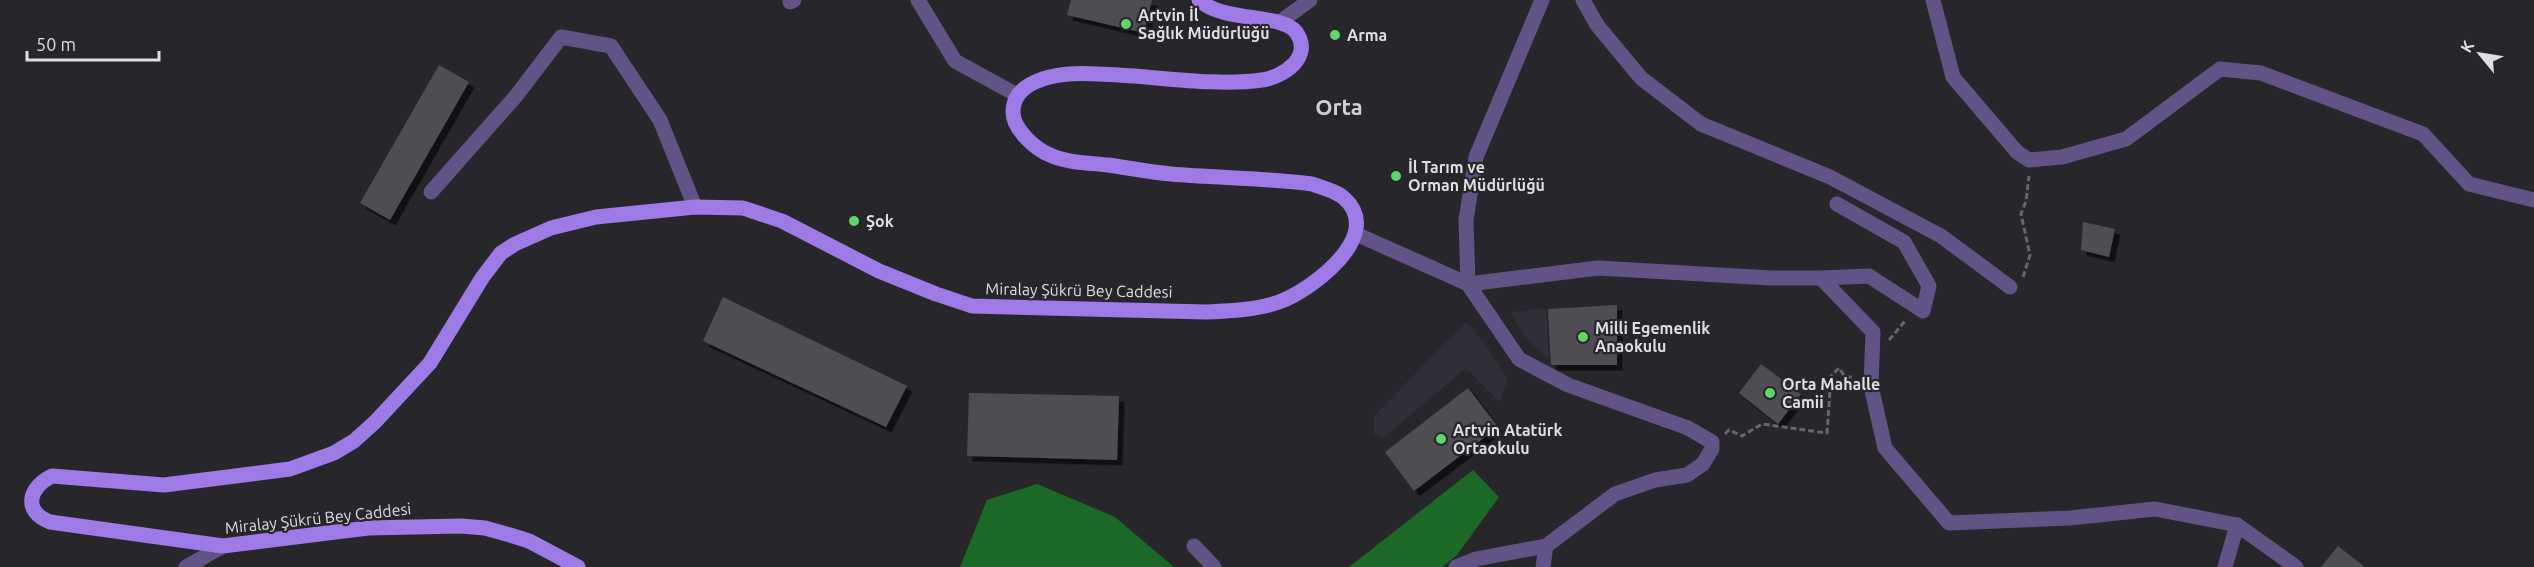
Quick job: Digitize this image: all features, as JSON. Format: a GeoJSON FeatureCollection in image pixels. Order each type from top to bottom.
{"type":"FeatureCollection","features":[{"type":"Feature","properties":{"kind":"main road"},"geometry":{"type":"LineString","coordinates":[[1199,0],[1215,11],[1288,25],[1296,32],[1301,43],[1300,55],[1286,73],[1274,78],[1224,82],[1078,73],[1040,79],[1017,95],[1013,116],[1019,130],[1031,143],[1050,156],[1170,174],[1312,184],[1346,199],[1355,220],[1356,234]]}},
{"type":"Feature","properties":{"kind":"main road","name":"Miralay Şükrü Bey Caddesi"},"geometry":{"type":"LineString","coordinates":[[578,567],[529,541],[485,528],[461,526],[368,528],[223,546],[50,522],[39,518],[32,506],[32,494],[40,482],[52,476],[164,485],[290,469],[334,453],[354,441],[375,422],[430,363],[482,278],[501,253],[515,243],[541,231],[572,222],[621,214],[695,207],[743,208],[763,213],[879,271],[972,306],[1206,312],[1254,308],[1278,303],[1299,293],[1316,281],[1346,253],[1356,234]]}},
{"type":"Feature","properties":{"kind":"street"},"geometry":{"type":"LineString","coordinates":[[918,0],[955,61],[1017,95]]}},
{"type":"Feature","properties":{"kind":"street"},"geometry":{"type":"LineString","coordinates":[[1280,22],[1310,0]]}},
{"type":"Feature","properties":{"kind":"street"},"geometry":{"type":"LineString","coordinates":[[1456,567],[1476,559],[1546,546],[1615,494],[1655,480],[1686,476],[1703,464],[1712,449],[1712,442],[1688,428],[1568,385],[1519,359],[1468,284],[1466,220],[1476,157],[1542,0]]}},
{"type":"Feature","properties":{"kind":"street"},"geometry":{"type":"LineString","coordinates":[[1583,0],[1597,25],[1641,78],[1701,123],[1830,177],[1930,230],[2010,287]]}},
{"type":"Feature","properties":{"kind":"street"},"geometry":{"type":"LineString","coordinates":[[1933,0],[1953,76],[2017,152],[2029,160],[2062,156],[2126,139],[2220,69],[2260,73],[2423,134],[2469,184],[2534,200]]}},
{"type":"Feature","properties":{"kind":"street"},"geometry":{"type":"LineString","coordinates":[[431,192],[516,96],[561,37],[611,46],[660,120],[695,207]]}},
{"type":"Feature","properties":{"kind":"street"},"geometry":{"type":"LineString","coordinates":[[1356,234],[1468,284],[1598,268],[1771,278],[1869,276],[1923,311],[1929,286],[1904,242],[1837,204]]}},
{"type":"Feature","properties":{"kind":"street"},"geometry":{"type":"LineString","coordinates":[[1821,278],[1873,332],[1871,386],[1885,448],[1949,523],[2070,518],[2155,509],[2236,525],[2296,567]]}},
{"type":"Feature","properties":{"kind":"street"},"geometry":{"type":"LineString","coordinates":[[2225,567],[2236,525]]}},
{"type":"Feature","properties":{"kind":"street"},"geometry":{"type":"LineString","coordinates":[[186,567],[223,546]]}},
{"type":"Feature","properties":{"kind":"street"},"geometry":{"type":"LineString","coordinates":[[1194,546],[1214,567]]}},
{"type":"Feature","properties":{"kind":"street"},"geometry":{"type":"LineString","coordinates":[[1543,567],[1546,546]]}},
{"type":"Feature","properties":{"kind":"path"},"geometry":{"type":"LineString","coordinates":[[2010,287],[2023,278],[2030,255],[2021,214],[2028,186],[2029,160]]}},
{"type":"Feature","properties":{"kind":"path"},"geometry":{"type":"LineString","coordinates":[[1712,449],[1729,430],[1742,436],[1762,424],[1827,433],[1831,376],[1839,368],[1845,376],[1855,377],[1872,366],[1889,340],[1917,307]]}},
{"type":"Feature","properties":{"kind":"shaded area"},"geometry":{"type":"Polygon","coordinates":[[[1546,308],[1549,360],[1526,339],[1510,312],[1546,308]]]}},
{"type":"Feature","properties":{"kind":"shaded area"},"geometry":{"type":"Polygon","coordinates":[[[1466,322],[1486,345],[1508,380],[1500,402],[1466,368],[1383,438],[1374,434],[1374,416],[1466,322]]]}},
{"type":"Feature","properties":{"kind":"green space"},"geometry":{"type":"Polygon","coordinates":[[[1473,470],[1499,497],[1457,555],[1442,567],[1349,567],[1473,470]]]}},
{"type":"Feature","properties":{"kind":"green space"},"geometry":{"type":"Polygon","coordinates":[[[1037,484],[1115,517],[1174,567],[960,567],[987,500],[1037,484]]]}},
{"type":"Feature","properties":{"kind":"building","name":"Artvin İl Sağlık Müdürlüğü"},"geometry":{"type":"Polygon","coordinates":[[[1071,0],[1152,0],[1144,33],[1067,15],[1071,0]]]}},
{"type":"Feature","properties":{"kind":"building"},"geometry":{"type":"Polygon","coordinates":[[[439,65],[469,82],[390,220],[360,203],[439,65]]]}},
{"type":"Feature","properties":{"kind":"building"},"geometry":{"type":"Polygon","coordinates":[[[2083,222],[2115,229],[2109,257],[2081,250],[2083,222]]]}},
{"type":"Feature","properties":{"kind":"building"},"geometry":{"type":"Polygon","coordinates":[[[723,297],[907,386],[886,427],[703,341],[723,297]]]}},
{"type":"Feature","properties":{"kind":"building","name":"Milli Egemenlik Anaokulu"},"geometry":{"type":"Polygon","coordinates":[[[1617,305],[1617,365],[1551,365],[1548,309],[1617,305]]]}},
{"type":"Feature","properties":{"kind":"building","name":"Orta Mahalle Camii"},"geometry":{"type":"Polygon","coordinates":[[[1761,364],[1801,394],[1778,424],[1739,393],[1761,364]]]}},
{"type":"Feature","properties":{"kind":"building","name":"Artvin Atatürk Ortaokulu"},"geometry":{"type":"Polygon","coordinates":[[[1468,388],[1498,427],[1414,491],[1385,452],[1468,388]]]}},
{"type":"Feature","properties":{"kind":"building"},"geometry":{"type":"Polygon","coordinates":[[[969,393],[1119,396],[1117,460],[967,456],[969,393]]]}},
{"type":"Feature","properties":{"kind":"building"},"geometry":{"type":"Polygon","coordinates":[[[2338,546],[2365,567],[2321,567],[2338,546]]]}},
{"type":"Feature","properties":{"kind":"place","name":"Artvin İl Sağlık Müdürlüğü"},"geometry":{"type":"Point","coordinates":[1126,24]}},
{"type":"Feature","properties":{"kind":"place","name":"Arma"},"geometry":{"type":"Point","coordinates":[1335,35]}},
{"type":"Feature","properties":{"kind":"place","name":"İl Tarım ve Orman Müdürlüğü"},"geometry":{"type":"Point","coordinates":[1396,176]}},
{"type":"Feature","properties":{"kind":"place","name":"Şok"},"geometry":{"type":"Point","coordinates":[854,221]}},
{"type":"Feature","properties":{"kind":"place","name":"Milli Egemenlik Anaokulu"},"geometry":{"type":"Point","coordinates":[1583,337]}},
{"type":"Feature","properties":{"kind":"place","name":"Orta Mahalle Camii"},"geometry":{"type":"Point","coordinates":[1770,393]}},
{"type":"Feature","properties":{"kind":"place","name":"Artvin Atatürk Ortaokulu"},"geometry":{"type":"Point","coordinates":[1441,439]}},
{"type":"Feature","properties":{"kind":"district","name":"Orta"},"geometry":{"type":"Point","coordinates":[1339,106]}}]}
